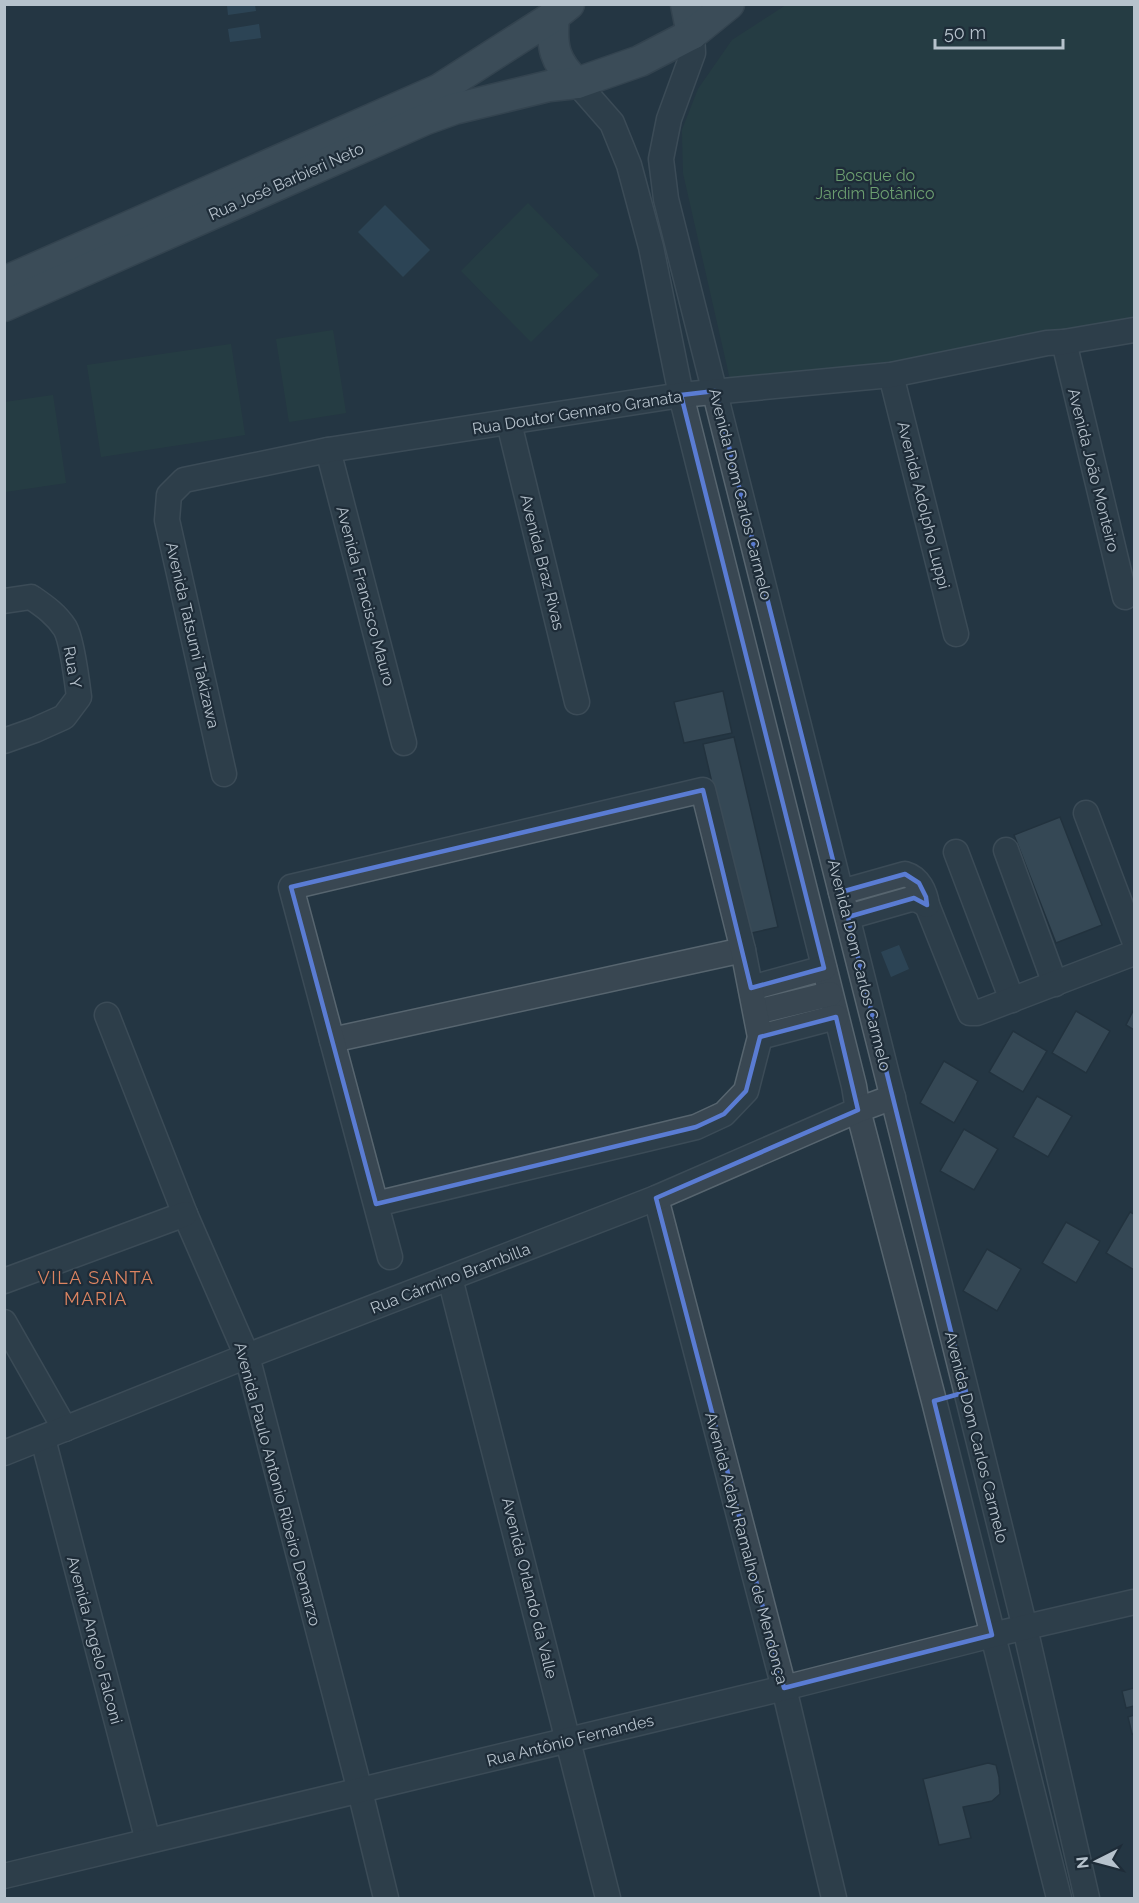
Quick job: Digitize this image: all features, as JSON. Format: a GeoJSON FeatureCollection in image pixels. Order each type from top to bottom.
{"type":"FeatureCollection","features":[{"type":"Feature","properties":{"kind":"main road"},"geometry":{"type":"LineString","coordinates":[[686,4],[692,34],[729,4]]}},
{"type":"Feature","properties":{"kind":"main road"},"geometry":{"type":"LineString","coordinates":[[562,10],[552,33],[555,54],[564,70],[577,83]]}},
{"type":"Feature","properties":{"kind":"main road","name":"Rua José Barbieri Neto"},"geometry":{"type":"LineString","coordinates":[[4,282],[440,89],[562,10]]}},
{"type":"Feature","properties":{"kind":"main road","name":"Rua José Barbieri Neto"},"geometry":{"type":"LineString","coordinates":[[4,306],[426,119],[454,109],[528,91],[577,83],[640,61],[692,34]]}},
{"type":"Feature","properties":{"kind":"street","name":"Avenida Dom Carlos Carmelo"},"geometry":{"type":"LineString","coordinates":[[692,34],[693,53],[669,119],[661,159],[666,199],[842,892],[1025,1628],[1087,1899]]}},
{"type":"Feature","properties":{"kind":"street","name":"Avenida Dom Carlos Carmelo"},"geometry":{"type":"LineString","coordinates":[[577,83],[612,123],[629,165],[651,247],[681,395],[854,1086],[858,1110],[1059,1899]]}},
{"type":"Feature","properties":{"kind":"street","name":"Rua Doutor Gennaro Granata"},"geometry":{"type":"LineString","coordinates":[[169,495],[184,480],[328,450],[681,395],[891,375],[1047,343],[1134,330]]}},
{"type":"Feature","properties":{"kind":"street","name":"Avenida João Monteiro"},"geometry":{"type":"LineString","coordinates":[[1064,342],[1125,597]]}},
{"type":"Feature","properties":{"kind":"street","name":"Avenida Adolpho Luppi"},"geometry":{"type":"LineString","coordinates":[[891,375],[956,634]]}},
{"type":"Feature","properties":{"kind":"street","name":"Avenida Braz Rivas"},"geometry":{"type":"LineString","coordinates":[[508,423],[578,702]]}},
{"type":"Feature","properties":{"kind":"street","name":"Avenida Francisco Mauro"},"geometry":{"type":"LineString","coordinates":[[328,450],[404,743]]}},
{"type":"Feature","properties":{"kind":"street","name":"Avenida Tatsumi Takizawa"},"geometry":{"type":"LineString","coordinates":[[169,495],[167,520],[224,774]]}},
{"type":"Feature","properties":{"kind":"street","name":"Rua Y"},"geometry":{"type":"LineString","coordinates":[[4,601],[30,597],[50,610],[66,630],[79,697],[64,717],[4,741]]}},
{"type":"Feature","properties":{"kind":"street"},"geometry":{"type":"LineString","coordinates":[[753,681],[786,673]]}},
{"type":"Feature","properties":{"kind":"street"},"geometry":{"type":"LineString","coordinates":[[376,1204],[696,1127],[724,1114],[746,1091],[760,1037],[743,950],[703,790],[291,887],[390,1257]]}},
{"type":"Feature","properties":{"kind":"street"},"geometry":{"type":"LineString","coordinates":[[1086,813],[1134,940]]}},
{"type":"Feature","properties":{"kind":"street"},"geometry":{"type":"LineString","coordinates":[[1006,850],[1055,984]]}},
{"type":"Feature","properties":{"kind":"street"},"geometry":{"type":"LineString","coordinates":[[956,852],[1012,1000]]}},
{"type":"Feature","properties":{"kind":"street"},"geometry":{"type":"LineString","coordinates":[[842,892],[905,874],[912,876],[926,897],[927,905],[970,1013],[977,1013],[1134,953]]}},
{"type":"Feature","properties":{"kind":"street"},"geometry":{"type":"LineString","coordinates":[[848,917],[911,899],[927,905]]}},
{"type":"Feature","properties":{"kind":"street"},"geometry":{"type":"LineString","coordinates":[[332,1040],[743,950]]}},
{"type":"Feature","properties":{"kind":"street"},"geometry":{"type":"LineString","coordinates":[[751,988],[824,968]]}},
{"type":"Feature","properties":{"kind":"street"},"geometry":{"type":"LineString","coordinates":[[756,1012],[833,1005]]}},
{"type":"Feature","properties":{"kind":"street"},"geometry":{"type":"LineString","coordinates":[[760,1037],[833,1005]]}},
{"type":"Feature","properties":{"kind":"street","name":"Avenida Paulo Antonio Ribeiro Demarzo"},"geometry":{"type":"LineString","coordinates":[[107,1015],[185,1214],[247,1356],[386,1899]]}},
{"type":"Feature","properties":{"kind":"street","name":"Rua Cármino Brambilla"},"geometry":{"type":"LineString","coordinates":[[4,1454],[247,1356],[656,1198],[893,1097]]}},
{"type":"Feature","properties":{"kind":"street","name":"Avenida Adayl Ramalho de Mendonça"},"geometry":{"type":"LineString","coordinates":[[656,1198],[784,1688],[834,1899]]}},
{"type":"Feature","properties":{"kind":"street"},"geometry":{"type":"LineString","coordinates":[[4,1281],[185,1214]]}},
{"type":"Feature","properties":{"kind":"street","name":"Avenida Orlando da Valle"},"geometry":{"type":"LineString","coordinates":[[450,1278],[608,1899]]}},
{"type":"Feature","properties":{"kind":"street"},"geometry":{"type":"LineString","coordinates":[[4,1322],[65,1430]]}},
{"type":"Feature","properties":{"kind":"street"},"geometry":{"type":"LineString","coordinates":[[933,1401],[966,1392]]}},
{"type":"Feature","properties":{"kind":"street","name":"Avenida Angelo Falconi"},"geometry":{"type":"LineString","coordinates":[[43,1439],[148,1841]]}},
{"type":"Feature","properties":{"kind":"street","name":"Rua Antônio Fernandes"},"geometry":{"type":"LineString","coordinates":[[4,1876],[1134,1602]]}},
{"type":"Feature","properties":{"kind":"highlighted area"},"geometry":{"type":"Polygon","coordinates":[[[715,391],[841,892],[905,874],[919,883],[926,897],[927,905],[914,898],[848,917],[966,1392],[934,1401],[992,1635],[784,1688],[656,1198],[858,1110],[836,1017],[760,1037],[746,1091],[724,1114],[696,1127],[376,1204],[291,887],[703,790],[751,988],[824,968],[681,395],[715,391]]]}},
{"type":"Feature","properties":{"kind":"green space","name":"Bosque do Jardim Botânico"},"geometry":{"type":"Polygon","coordinates":[[[786,5],[1134,5],[1134,326],[732,388],[683,173],[682,130],[698,89],[732,40],[786,5]]]}},
{"type":"Feature","properties":{"kind":"green space"},"geometry":{"type":"Polygon","coordinates":[[[528,203],[599,275],[531,342],[461,271],[528,203]]]}},
{"type":"Feature","properties":{"kind":"green space"},"geometry":{"type":"Polygon","coordinates":[[[333,330],[346,413],[289,422],[276,339],[333,330]]]}},
{"type":"Feature","properties":{"kind":"green space"},"geometry":{"type":"Polygon","coordinates":[[[231,344],[245,435],[101,457],[87,365],[231,344]]]}},
{"type":"Feature","properties":{"kind":"green space"},"geometry":{"type":"Polygon","coordinates":[[[53,395],[66,483],[5,492],[5,402],[53,395]]]}},
{"type":"Feature","properties":{"kind":"water"},"geometry":{"type":"Polygon","coordinates":[[[227,5],[255,5],[256,11],[228,15],[227,5]]]}},
{"type":"Feature","properties":{"kind":"water"},"geometry":{"type":"Polygon","coordinates":[[[259,24],[261,38],[230,42],[228,29],[259,24]]]}},
{"type":"Feature","properties":{"kind":"water"},"geometry":{"type":"Polygon","coordinates":[[[385,205],[430,250],[403,277],[358,232],[385,205]]]}},
{"type":"Feature","properties":{"kind":"water"},"geometry":{"type":"Polygon","coordinates":[[[899,945],[909,969],[891,977],[881,952],[899,945]]]}},
{"type":"Feature","properties":{"kind":"building"},"geometry":{"type":"Polygon","coordinates":[[[723,691],[732,733],[684,743],[674,702],[723,691]]]}},
{"type":"Feature","properties":{"kind":"building"},"geometry":{"type":"Polygon","coordinates":[[[734,737],[778,927],[747,934],[703,744],[734,737]]]}},
{"type":"Feature","properties":{"kind":"building"},"geometry":{"type":"Polygon","coordinates":[[[1060,817],[1102,925],[1056,943],[1014,835],[1060,817]]]}},
{"type":"Feature","properties":{"kind":"building"},"geometry":{"type":"Polygon","coordinates":[[[1134,1009],[1134,1030],[1126,1025],[1134,1009]]]}},
{"type":"Feature","properties":{"kind":"building"},"geometry":{"type":"Polygon","coordinates":[[[1076,1011],[1110,1031],[1086,1073],[1052,1053],[1076,1011]]]}},
{"type":"Feature","properties":{"kind":"building"},"geometry":{"type":"Polygon","coordinates":[[[1013,1031],[1047,1051],[1023,1092],[989,1072],[1013,1031]]]}},
{"type":"Feature","properties":{"kind":"building"},"geometry":{"type":"Polygon","coordinates":[[[944,1061],[978,1081],[954,1123],[920,1103],[944,1061]]]}},
{"type":"Feature","properties":{"kind":"building"},"geometry":{"type":"Polygon","coordinates":[[[1037,1096],[1072,1116],[1048,1157],[1013,1137],[1037,1096]]]}},
{"type":"Feature","properties":{"kind":"building"},"geometry":{"type":"Polygon","coordinates":[[[964,1129],[998,1149],[974,1190],[940,1171],[964,1129]]]}},
{"type":"Feature","properties":{"kind":"building"},"geometry":{"type":"Polygon","coordinates":[[[1130,1212],[1134,1214],[1134,1270],[1106,1253],[1130,1212]]]}},
{"type":"Feature","properties":{"kind":"building"},"geometry":{"type":"Polygon","coordinates":[[[1066,1222],[1100,1241],[1076,1283],[1042,1263],[1066,1222]]]}},
{"type":"Feature","properties":{"kind":"building"},"geometry":{"type":"Polygon","coordinates":[[[987,1249],[1021,1269],[997,1311],[963,1291],[987,1249]]]}},
{"type":"Feature","properties":{"kind":"building"},"geometry":{"type":"Polygon","coordinates":[[[1134,1688],[1134,1706],[1126,1708],[1122,1691],[1134,1688]]]}},
{"type":"Feature","properties":{"kind":"building"},"geometry":{"type":"Polygon","coordinates":[[[1134,1715],[1134,1734],[1132,1734],[1128,1717],[1134,1715]]]}},
{"type":"Feature","properties":{"kind":"building"},"geometry":{"type":"Polygon","coordinates":[[[988,1763],[996,1765],[1000,1794],[992,1801],[963,1807],[971,1838],[939,1845],[923,1779],[988,1763]]]}},
{"type":"Feature","properties":{"kind":"district","name":"VILA SANTA MARIA"},"geometry":{"type":"Point","coordinates":[96,1288]}}]}
